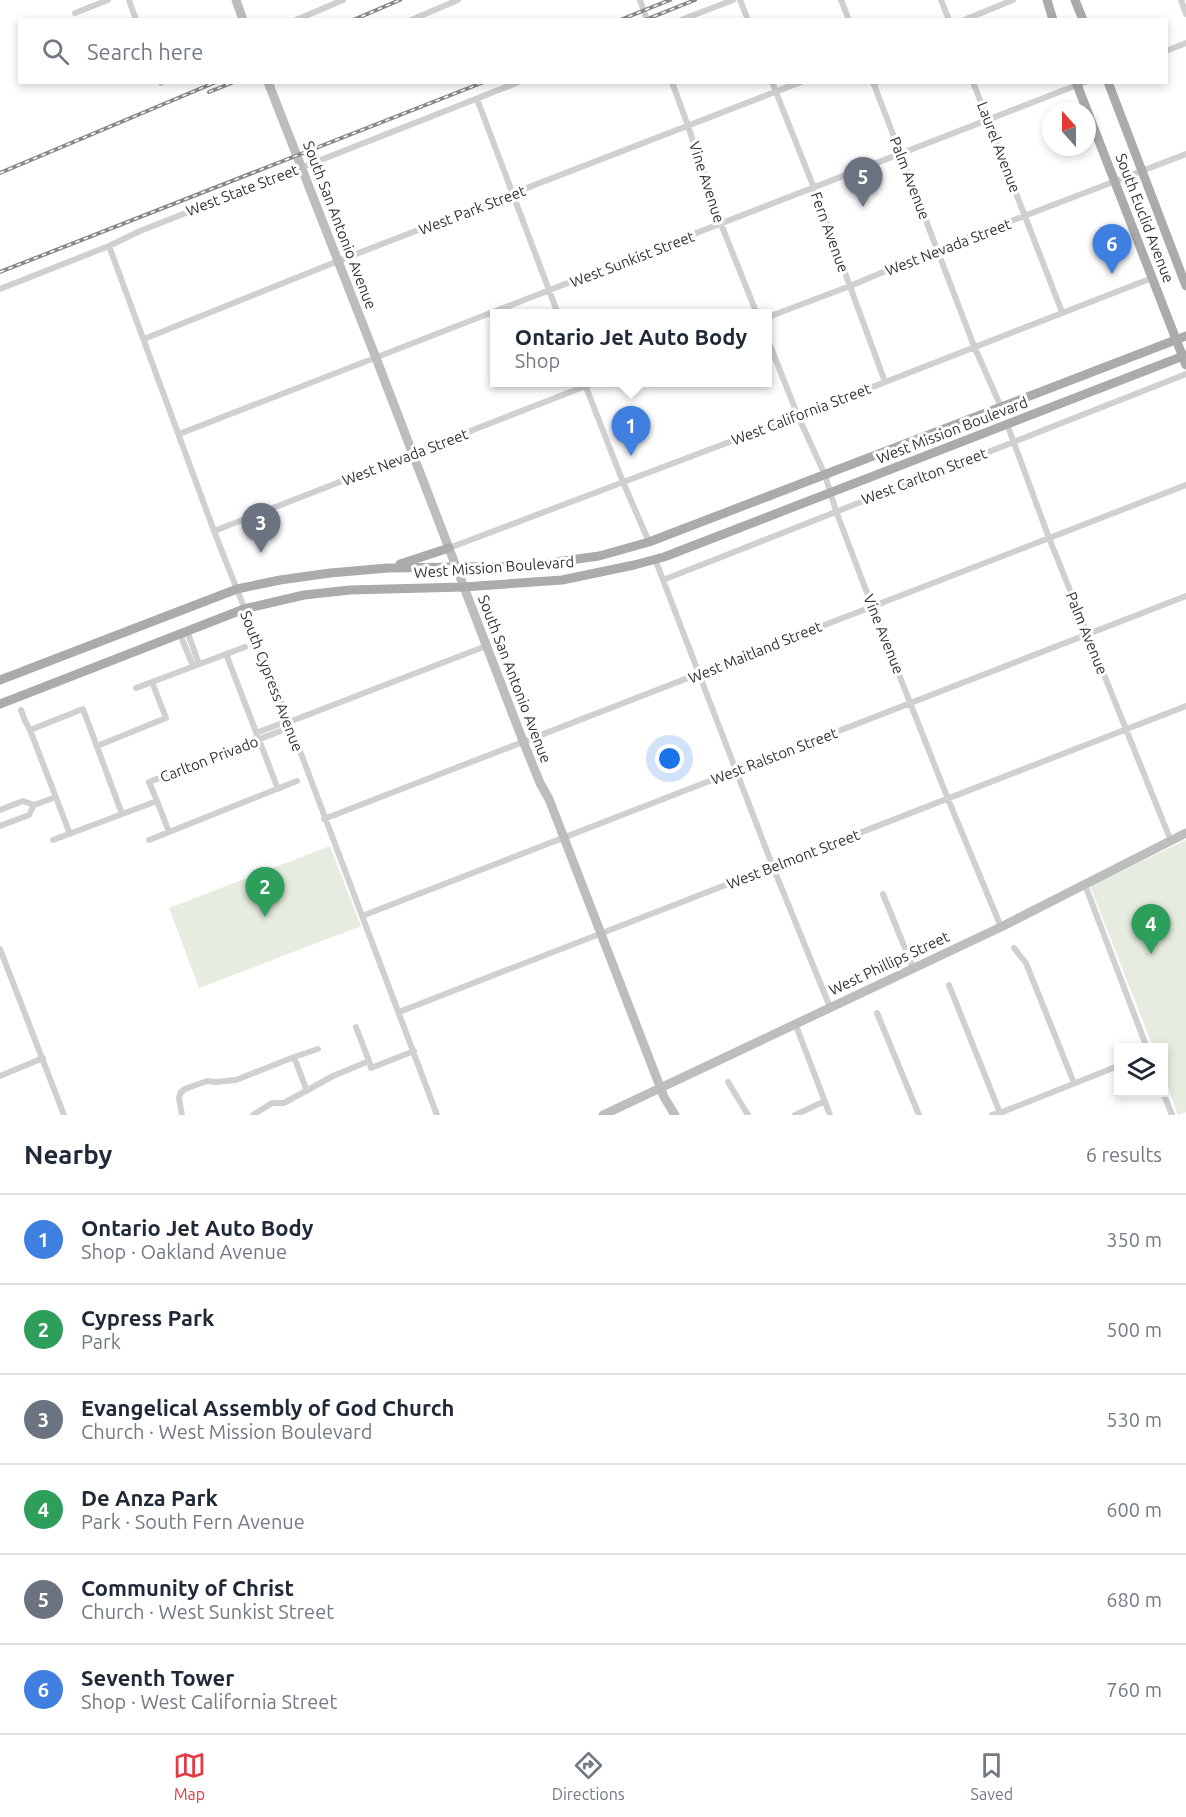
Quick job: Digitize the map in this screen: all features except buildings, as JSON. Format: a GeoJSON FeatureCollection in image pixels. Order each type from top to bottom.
{"type":"FeatureCollection","features":[{"type":"Feature","properties":{"kind":"main road"},"geometry":{"type":"LineString","coordinates":[[1047,0],[1052,18]]}},
{"type":"Feature","properties":{"kind":"main road"},"geometry":{"type":"LineString","coordinates":[[1075,0],[1082,18]]}},
{"type":"Feature","properties":{"kind":"main road","name":"South Euclid Avenue"},"geometry":{"type":"LineString","coordinates":[[1079,84],[1152,278],[1181,338],[1185,359]]}},
{"type":"Feature","properties":{"kind":"main road","name":"South Euclid Avenue"},"geometry":{"type":"LineString","coordinates":[[1109,84],[1182,266],[1186,286]]}},
{"type":"Feature","properties":{"kind":"main road","name":"West Mission Boulevard"},"geometry":{"type":"LineString","coordinates":[[0,680],[237,590],[280,580],[388,568],[527,566],[599,556],[649,542],[1181,338]]}},
{"type":"Feature","properties":{"kind":"main road","name":"West Mission Boulevard"},"geometry":{"type":"LineString","coordinates":[[0,704],[244,609],[304,595],[350,590],[562,580],[655,559],[830,494],[1007,424],[1185,359]]}},
{"type":"Feature","properties":{"kind":"main road"},"geometry":{"type":"LineString","coordinates":[[388,568],[449,548]]}},
{"type":"Feature","properties":{"kind":"street"},"geometry":{"type":"LineString","coordinates":[[75,13],[108,0]]}},
{"type":"Feature","properties":{"kind":"street"},"geometry":{"type":"LineString","coordinates":[[129,0],[135,18]]}},
{"type":"Feature","properties":{"kind":"street"},"geometry":{"type":"LineString","coordinates":[[236,0],[242,18]]}},
{"type":"Feature","properties":{"kind":"street"},"geometry":{"type":"LineString","coordinates":[[301,18],[343,0]]}},
{"type":"Feature","properties":{"kind":"street"},"geometry":{"type":"LineString","coordinates":[[416,18],[458,0]]}},
{"type":"Feature","properties":{"kind":"street"},"geometry":{"type":"LineString","coordinates":[[640,0],[646,18]]}},
{"type":"Feature","properties":{"kind":"street"},"geometry":{"type":"LineString","coordinates":[[686,18],[733,0]]}},
{"type":"Feature","properties":{"kind":"street"},"geometry":{"type":"LineString","coordinates":[[740,0],[747,18]]}},
{"type":"Feature","properties":{"kind":"street"},"geometry":{"type":"LineString","coordinates":[[841,0],[848,18]]}},
{"type":"Feature","properties":{"kind":"street"},"geometry":{"type":"LineString","coordinates":[[942,0],[948,18]]}},
{"type":"Feature","properties":{"kind":"street"},"geometry":{"type":"LineString","coordinates":[[969,18],[1013,0]]}},
{"type":"Feature","properties":{"kind":"street"},"geometry":{"type":"LineString","coordinates":[[1180,0],[1186,14]]}},
{"type":"Feature","properties":{"kind":"street"},"geometry":{"type":"LineString","coordinates":[[1168,51],[1186,43]]}},
{"type":"Feature","properties":{"kind":"street","name":"South San Antonio Avenue"},"geometry":{"type":"LineString","coordinates":[[269,84],[523,741],[549,799],[661,1087],[675,1115]]}},
{"type":"Feature","properties":{"kind":"street","name":"West State Street"},"geometry":{"type":"LineString","coordinates":[[0,289],[109,246],[140,231],[514,84]]}},
{"type":"Feature","properties":{"kind":"street","name":"Vine Avenue"},"geometry":{"type":"LineString","coordinates":[[673,84],[721,224],[755,309]]}},
{"type":"Feature","properties":{"kind":"street","name":"Fern Avenue"},"geometry":{"type":"LineString","coordinates":[[773,84],[814,188],[885,382]]}},
{"type":"Feature","properties":{"kind":"street","name":"West Park Street"},"geometry":{"type":"LineString","coordinates":[[144,339],[338,261],[796,84]]}},
{"type":"Feature","properties":{"kind":"street","name":"Palm Avenue"},"geometry":{"type":"LineString","coordinates":[[874,84],[974,346],[1001,407]]}},
{"type":"Feature","properties":{"kind":"street","name":"Laurel Avenue"},"geometry":{"type":"LineString","coordinates":[[974,84],[1062,312]]}},
{"type":"Feature","properties":{"kind":"street","name":"West Sunkist Street"},"geometry":{"type":"LineString","coordinates":[[503,309],[1079,84]]}},
{"type":"Feature","properties":{"kind":"street"},"geometry":{"type":"LineString","coordinates":[[477,99],[556,309]]}},
{"type":"Feature","properties":{"kind":"street","name":"West Nevada Street"},"geometry":{"type":"LineString","coordinates":[[772,315],[1186,154]]}},
{"type":"Feature","properties":{"kind":"street","name":"South Cypress Avenue"},"geometry":{"type":"LineString","coordinates":[[109,246],[214,531],[438,1115]]}},
{"type":"Feature","properties":{"kind":"street","name":"West California Street"},"geometry":{"type":"LineString","coordinates":[[449,548],[798,416],[1152,278]]}},
{"type":"Feature","properties":{"kind":"street","name":"West Sunkist Street"},"geometry":{"type":"LineString","coordinates":[[179,435],[490,314]]}},
{"type":"Feature","properties":{"kind":"street","name":"Vine Avenue"},"geometry":{"type":"LineString","coordinates":[[772,350],[798,416],[825,475],[836,511],[872,606],[1001,927]]}},
{"type":"Feature","properties":{"kind":"street","name":"West Carlton Street"},"geometry":{"type":"LineString","coordinates":[[663,579],[1186,374]]}},
{"type":"Feature","properties":{"kind":"street","name":"West Nevada Street"},"geometry":{"type":"LineString","coordinates":[[214,531],[578,387]]}},
{"type":"Feature","properties":{"kind":"street"},"geometry":{"type":"LineString","coordinates":[[586,387],[649,542]]}},
{"type":"Feature","properties":{"kind":"street","name":"Palm Avenue"},"geometry":{"type":"LineString","coordinates":[[1007,424],[1049,538],[1171,841]]}},
{"type":"Feature","properties":{"kind":"street","name":"West Maitland Street"},"geometry":{"type":"LineString","coordinates":[[324,819],[1186,485]]}},
{"type":"Feature","properties":{"kind":"street"},"geometry":{"type":"LineString","coordinates":[[655,559],[773,867],[830,1007]]}},
{"type":"Feature","properties":{"kind":"street","name":"West Ralston Street"},"geometry":{"type":"LineString","coordinates":[[362,916],[1186,596]]}},
{"type":"Feature","properties":{"kind":"street"},"geometry":{"type":"LineString","coordinates":[[183,633],[196,665]]}},
{"type":"Feature","properties":{"kind":"street"},"geometry":{"type":"LineString","coordinates":[[136,688],[245,646]]}},
{"type":"Feature","properties":{"kind":"street"},"geometry":{"type":"LineString","coordinates":[[289,723],[486,646]]}},
{"type":"Feature","properties":{"kind":"street"},"geometry":{"type":"LineString","coordinates":[[226,654],[278,789]]}},
{"type":"Feature","properties":{"kind":"street"},"geometry":{"type":"LineString","coordinates":[[97,746],[166,718],[152,682]]}},
{"type":"Feature","properties":{"kind":"street","name":"West Belmont Street"},"geometry":{"type":"LineString","coordinates":[[399,1012],[1186,706]]}},
{"type":"Feature","properties":{"kind":"street"},"geometry":{"type":"LineString","coordinates":[[21,710],[70,834]]}},
{"type":"Feature","properties":{"kind":"street"},"geometry":{"type":"LineString","coordinates":[[30,730],[83,710],[122,814]]}},
{"type":"Feature","properties":{"kind":"street","name":"Carlton Privado"},"geometry":{"type":"LineString","coordinates":[[53,840],[157,801],[149,782],[289,723]]}},
{"type":"Feature","properties":{"kind":"street"},"geometry":{"type":"LineString","coordinates":[[149,840],[297,781]]}},
{"type":"Feature","properties":{"kind":"street"},"geometry":{"type":"LineString","coordinates":[[0,810],[23,801],[34,805],[56,797]]}},
{"type":"Feature","properties":{"kind":"street"},"geometry":{"type":"LineString","coordinates":[[157,801],[169,832]]}},
{"type":"Feature","properties":{"kind":"street"},"geometry":{"type":"LineString","coordinates":[[0,826],[29,815],[34,805]]}},
{"type":"Feature","properties":{"kind":"street","name":"West Phillips Street"},"geometry":{"type":"LineString","coordinates":[[603,1115],[1001,927],[1186,833]]}},
{"type":"Feature","properties":{"kind":"street"},"geometry":{"type":"LineString","coordinates":[[1084,885],[1145,1043]]}},
{"type":"Feature","properties":{"kind":"street"},"geometry":{"type":"LineString","coordinates":[[883,894],[913,968]]}},
{"type":"Feature","properties":{"kind":"street"},"geometry":{"type":"LineString","coordinates":[[1014,948],[1026,963],[1074,1083]]}},
{"type":"Feature","properties":{"kind":"street"},"geometry":{"type":"LineString","coordinates":[[0,949],[64,1115]]}},
{"type":"Feature","properties":{"kind":"street"},"geometry":{"type":"LineString","coordinates":[[949,985],[1000,1113]]}},
{"type":"Feature","properties":{"kind":"street"},"geometry":{"type":"LineString","coordinates":[[877,1013],[919,1115]]}},
{"type":"Feature","properties":{"kind":"street"},"geometry":{"type":"LineString","coordinates":[[795,1023],[830,1115]]}},
{"type":"Feature","properties":{"kind":"street"},"geometry":{"type":"LineString","coordinates":[[356,1027],[371,1068],[414,1051]]}},
{"type":"Feature","properties":{"kind":"street"},"geometry":{"type":"LineString","coordinates":[[182,1115],[179,1098],[185,1089],[205,1082],[236,1080],[318,1049]]}},
{"type":"Feature","properties":{"kind":"street"},"geometry":{"type":"LineString","coordinates":[[294,1057],[307,1091]]}},
{"type":"Feature","properties":{"kind":"street"},"geometry":{"type":"LineString","coordinates":[[0,1076],[43,1058]]}},
{"type":"Feature","properties":{"kind":"street"},"geometry":{"type":"LineString","coordinates":[[253,1115],[272,1103],[284,1103],[350,1068],[369,1061]]}},
{"type":"Feature","properties":{"kind":"street"},"geometry":{"type":"LineString","coordinates":[[992,1115],[1114,1067]]}},
{"type":"Feature","properties":{"kind":"street"},"geometry":{"type":"LineString","coordinates":[[728,1082],[748,1115]]}},
{"type":"Feature","properties":{"kind":"street"},"geometry":{"type":"LineString","coordinates":[[1165,1097],[1172,1115]]}},
{"type":"Feature","properties":{"kind":"street"},"geometry":{"type":"LineString","coordinates":[[795,1115],[825,1101]]}},
{"type":"Feature","properties":{"kind":"shaded area"},"geometry":{"type":"Polygon","coordinates":[[[1186,840],[1186,1112],[1178,1115],[1168,1087],[1168,1043],[1151,1043],[1090,886],[1186,840]]]}},
{"type":"Feature","properties":{"kind":"shaded area"},"geometry":{"type":"Polygon","coordinates":[[[330,846],[361,926],[199,988],[169,908],[330,846]]]}},
{"type":"Feature","properties":{"kind":"railway"},"geometry":{"type":"LineString","coordinates":[[358,18],[400,0]]}},
{"type":"Feature","properties":{"kind":"railway"},"geometry":{"type":"LineString","coordinates":[[625,18],[670,0]]}},
{"type":"Feature","properties":{"kind":"railway"},"geometry":{"type":"LineString","coordinates":[[650,18],[695,0]]}},
{"type":"Feature","properties":{"kind":"railway"},"geometry":{"type":"LineString","coordinates":[[0,173],[211,84]]}},
{"type":"Feature","properties":{"kind":"railway"},"geometry":{"type":"LineString","coordinates":[[209,92],[229,84]]}},
{"type":"Feature","properties":{"kind":"railway"},"geometry":{"type":"LineString","coordinates":[[0,272],[479,84]]}},
{"type":"Feature","properties":{"kind":"place","name":"Community of Christ"},"geometry":{"type":"Point","coordinates":[863,207]}},
{"type":"Feature","properties":{"kind":"place","name":"Seventh Tower"},"geometry":{"type":"Point","coordinates":[1112,274]}},
{"type":"Feature","properties":{"kind":"place","name":"Ontario Jet Auto Body"},"geometry":{"type":"Point","coordinates":[631,456]}},
{"type":"Feature","properties":{"kind":"place","name":"Evangelical Assembly of God Church"},"geometry":{"type":"Point","coordinates":[261,553]}},
{"type":"Feature","properties":{"kind":"place","name":"Cypress Park"},"geometry":{"type":"Point","coordinates":[265,917]}},
{"type":"Feature","properties":{"kind":"place","name":"De Anza Park"},"geometry":{"type":"Point","coordinates":[1151,954]}}]}
